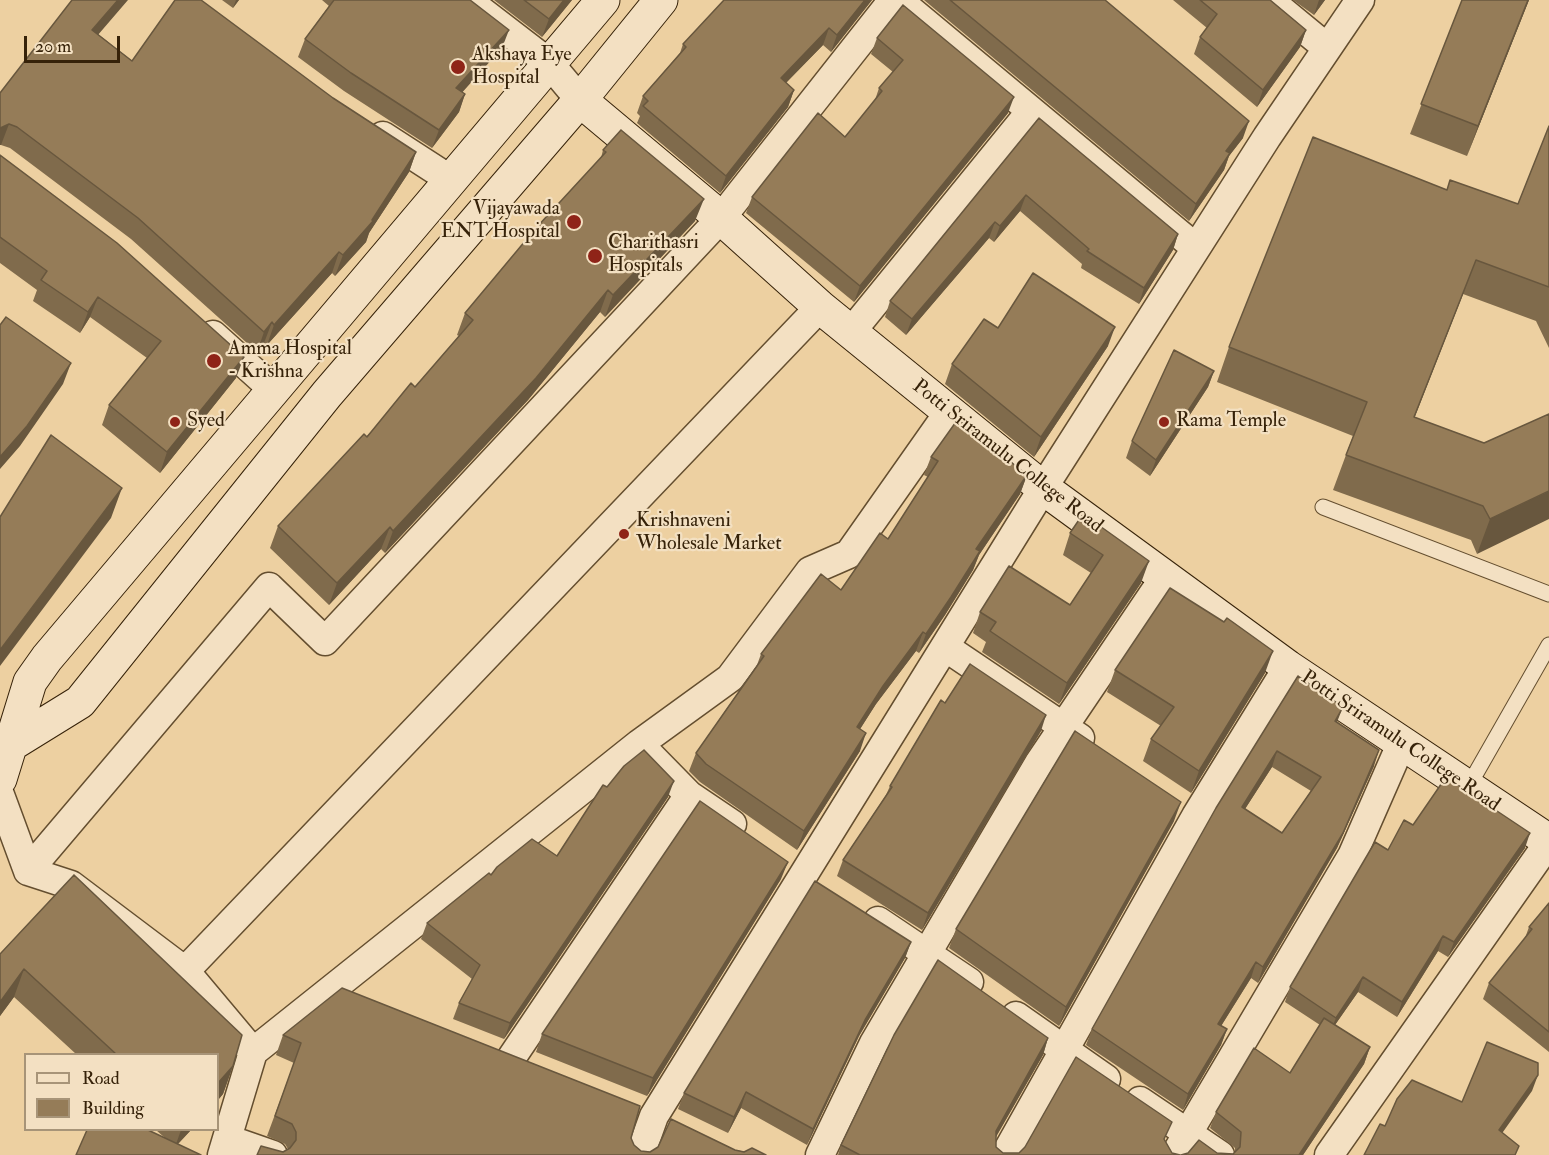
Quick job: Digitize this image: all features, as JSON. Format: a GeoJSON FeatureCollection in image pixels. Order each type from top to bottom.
{"type":"FeatureCollection","features":[{"type":"Feature","properties":{"kind":"street"},"geometry":{"type":"LineString","coordinates":[[467,0],[549,63],[580,100]]}},
{"type":"Feature","properties":{"kind":"street"},"geometry":{"type":"LineString","coordinates":[[0,779],[30,682],[47,658],[603,0]]}},
{"type":"Feature","properties":{"kind":"street"},"geometry":{"type":"LineString","coordinates":[[12,744],[80,702],[327,394],[580,100],[661,0]]}},
{"type":"Feature","properties":{"kind":"street"},"geometry":{"type":"LineString","coordinates":[[28,871],[269,587],[325,641],[721,218],[896,0],[1196,248]]}},
{"type":"Feature","properties":{"kind":"street"},"geometry":{"type":"LineString","coordinates":[[1269,0],[1326,47]]}},
{"type":"Feature","properties":{"kind":"street"},"geometry":{"type":"LineString","coordinates":[[640,1155],[654,1116],[1043,488],[1196,248],[1258,129],[1326,47],[1360,0]]}},
{"type":"Feature","properties":{"kind":"street","name":"Potti Sriramulu College Road"},"geometry":{"type":"LineString","coordinates":[[580,100],[721,218],[820,307],[1043,488],[1288,667],[1549,841]]}},
{"type":"Feature","properties":{"kind":"street"},"geometry":{"type":"LineString","coordinates":[[851,332],[1031,111]]}},
{"type":"Feature","properties":{"kind":"street"},"geometry":{"type":"LineString","coordinates":[[364,124],[451,180]]}},
{"type":"Feature","properties":{"kind":"street"},"geometry":{"type":"LineString","coordinates":[[186,971],[820,307]]}},
{"type":"Feature","properties":{"kind":"street"},"geometry":{"type":"LineString","coordinates":[[197,321],[274,390]]}},
{"type":"Feature","properties":{"kind":"street"},"geometry":{"type":"LineString","coordinates":[[273,1155],[225,1147],[253,1052],[639,744],[730,678],[810,571],[849,554],[949,412]]}},
{"type":"Feature","properties":{"kind":"street"},"geometry":{"type":"LineString","coordinates":[[820,1155],[874,1043],[1039,763],[1164,578]]}},
{"type":"Feature","properties":{"kind":"street"},"geometry":{"type":"LineString","coordinates":[[945,647],[1102,752]]}},
{"type":"Feature","properties":{"kind":"street"},"geometry":{"type":"LineString","coordinates":[[1005,1155],[1063,1049],[1186,809],[1288,667]]}},
{"type":"Feature","properties":{"kind":"street"},"geometry":{"type":"LineString","coordinates":[[1182,1144],[1352,856],[1402,742]]}},
{"type":"Feature","properties":{"kind":"street"},"geometry":{"type":"LineString","coordinates":[[639,744],[689,795],[756,841]]}},
{"type":"Feature","properties":{"kind":"street"},"geometry":{"type":"LineString","coordinates":[[0,795],[28,871]]}},
{"type":"Feature","properties":{"kind":"street"},"geometry":{"type":"LineString","coordinates":[[510,1060],[689,795]]}},
{"type":"Feature","properties":{"kind":"street"},"geometry":{"type":"LineString","coordinates":[[1329,1155],[1549,841]]}},
{"type":"Feature","properties":{"kind":"street"},"geometry":{"type":"LineString","coordinates":[[28,871],[71,885],[186,971],[253,1052]]}},
{"type":"Feature","properties":{"kind":"street"},"geometry":{"type":"LineString","coordinates":[[851,904],[928,953],[1063,1049],[1182,1144],[1220,1155]]}},
{"type":"Feature","properties":{"kind":"street"},"geometry":{"type":"LineString","coordinates":[[331,989],[362,1001]]}},
{"type":"Feature","properties":{"kind":"lane"},"geometry":{"type":"LineString","coordinates":[[1323,507],[1549,594]]}},
{"type":"Feature","properties":{"kind":"lane"},"geometry":{"type":"LineString","coordinates":[[1468,787],[1549,645]]}},
{"type":"Feature","properties":{"kind":"building"},"geometry":{"type":"Polygon","coordinates":[[[72,0],[118,0],[92,30],[132,61],[175,0],[201,0],[333,98],[416,152],[373,221],[343,255],[339,252],[274,325],[272,322],[264,332],[138,218],[17,127],[9,124],[0,128],[0,93],[72,0]]]}},
{"type":"Feature","properties":{"kind":"building"},"geometry":{"type":"Polygon","coordinates":[[[334,0],[470,0],[509,30],[456,88],[465,94],[439,130],[351,73],[305,39],[334,0]]]}},
{"type":"Feature","properties":{"kind":"building"},"geometry":{"type":"Polygon","coordinates":[[[524,0],[564,0],[549,19],[524,0]]]}},
{"type":"Feature","properties":{"kind":"building"},"geometry":{"type":"Polygon","coordinates":[[[724,0],[865,0],[837,35],[829,28],[781,78],[794,90],[726,176],[643,106],[648,101],[643,96],[686,47],[683,44],[724,0]]]}},
{"type":"Feature","properties":{"kind":"building"},"geometry":{"type":"Polygon","coordinates":[[[950,0],[1105,0],[1249,121],[1226,151],[1230,153],[1196,204],[950,0]]]}},
{"type":"Feature","properties":{"kind":"building"},"geometry":{"type":"Polygon","coordinates":[[[1200,0],[1270,0],[1306,30],[1263,90],[1200,37],[1217,14],[1200,0]]]}},
{"type":"Feature","properties":{"kind":"building"},"geometry":{"type":"Polygon","coordinates":[[[1462,0],[1528,0],[1478,126],[1421,104],[1462,0]]]}},
{"type":"Feature","properties":{"kind":"building"},"geometry":{"type":"Polygon","coordinates":[[[903,5],[1014,97],[860,286],[752,197],[818,113],[845,137],[882,91],[879,88],[903,60],[877,38],[903,5]]]}},
{"type":"Feature","properties":{"kind":"building"},"geometry":{"type":"Polygon","coordinates":[[[1039,118],[1178,234],[1144,288],[1087,251],[1089,249],[1026,195],[1000,226],[995,222],[912,319],[890,301],[1039,118]]]}},
{"type":"Feature","properties":{"kind":"building"},"geometry":{"type":"Polygon","coordinates":[[[1549,126],[1549,287],[1476,260],[1414,417],[1484,443],[1549,414],[1549,491],[1490,519],[1483,506],[1346,455],[1367,402],[1229,347],[1313,137],[1447,190],[1450,180],[1518,204],[1549,126]]]}},
{"type":"Feature","properties":{"kind":"building"},"geometry":{"type":"Polygon","coordinates":[[[621,130],[704,199],[613,295],[608,290],[536,378],[393,531],[390,527],[337,583],[278,526],[364,434],[367,437],[411,383],[415,387],[473,320],[465,313],[536,228],[606,152],[603,150],[621,130]]]}},
{"type":"Feature","properties":{"kind":"building"},"geometry":{"type":"Polygon","coordinates":[[[0,155],[117,243],[244,357],[167,452],[109,405],[161,341],[98,297],[88,312],[41,280],[47,271],[0,237],[0,155]]]}},
{"type":"Feature","properties":{"kind":"building"},"geometry":{"type":"Polygon","coordinates":[[[1033,273],[1115,327],[1041,437],[952,364],[984,319],[998,328],[1033,273]]]}},
{"type":"Feature","properties":{"kind":"building"},"geometry":{"type":"Polygon","coordinates":[[[6,317],[71,363],[27,426],[0,457],[0,325],[6,317]]]}},
{"type":"Feature","properties":{"kind":"building","name":"Rama Temple"},"geometry":{"type":"Polygon","coordinates":[[[1174,350],[1214,371],[1156,460],[1132,441],[1174,350]]]}},
{"type":"Feature","properties":{"kind":"building"},"geometry":{"type":"Polygon","coordinates":[[[958,419],[1027,475],[976,549],[980,551],[951,597],[926,634],[923,632],[883,686],[857,727],[866,733],[804,831],[706,764],[696,753],[764,656],[761,654],[821,574],[841,590],[880,533],[888,539],[938,461],[931,457],[958,419]]]}},
{"type":"Feature","properties":{"kind":"building"},"geometry":{"type":"Polygon","coordinates":[[[51,435],[122,488],[0,650],[0,517],[51,435]]]}},
{"type":"Feature","properties":{"kind":"building"},"geometry":{"type":"Polygon","coordinates":[[[1083,514],[1149,561],[1067,683],[990,631],[996,622],[980,612],[1009,566],[1070,605],[1103,555],[1070,533],[1083,514]]]}},
{"type":"Feature","properties":{"kind":"building"},"geometry":{"type":"Polygon","coordinates":[[[1170,588],[1224,622],[1227,618],[1273,651],[1199,771],[1151,739],[1174,707],[1115,670],[1170,588]]]}},
{"type":"Feature","properties":{"kind":"building"},"geometry":{"type":"Polygon","coordinates":[[[970,664],[1046,715],[928,913],[843,860],[892,787],[890,786],[941,700],[945,703],[970,664]]]}},
{"type":"Feature","properties":{"kind":"building"},"geometry":{"type":"Polygon","coordinates":[[[1298,676],[1343,707],[1335,721],[1379,750],[1343,833],[1263,967],[1256,962],[1218,1024],[1227,1029],[1188,1094],[1092,1029],[1216,808],[1298,676]],[[1277,751],[1242,807],[1282,833],[1321,777],[1277,751]]]}},
{"type":"Feature","properties":{"kind":"building"},"geometry":{"type":"Polygon","coordinates":[[[1075,731],[1181,802],[1066,1007],[956,929],[1075,731]]]}},
{"type":"Feature","properties":{"kind":"building"},"geometry":{"type":"Polygon","coordinates":[[[644,750],[674,781],[510,1023],[459,1003],[480,965],[427,923],[489,873],[491,875],[497,867],[532,839],[557,856],[603,785],[607,787],[624,766],[644,750]]]}},
{"type":"Feature","properties":{"kind":"building"},"geometry":{"type":"Polygon","coordinates":[[[1446,777],[1530,833],[1454,942],[1443,936],[1402,1002],[1363,977],[1336,1018],[1290,987],[1375,842],[1388,850],[1404,820],[1413,825],[1446,777]]]}},
{"type":"Feature","properties":{"kind":"building"},"geometry":{"type":"Polygon","coordinates":[[[700,801],[788,862],[653,1078],[542,1034],[700,801]]]}},
{"type":"Feature","properties":{"kind":"building"},"geometry":{"type":"Polygon","coordinates":[[[74,875],[242,1035],[233,1066],[219,1082],[219,1053],[115,1053],[24,969],[0,1002],[0,954],[74,875]]]}},
{"type":"Feature","properties":{"kind":"building"},"geometry":{"type":"Polygon","coordinates":[[[815,881],[911,942],[865,1020],[813,1129],[746,1092],[734,1117],[684,1093],[815,881]]]}},
{"type":"Feature","properties":{"kind":"building"},"geometry":{"type":"Polygon","coordinates":[[[1549,903],[1549,1032],[1489,983],[1532,929],[1529,927],[1549,903]]]}},
{"type":"Feature","properties":{"kind":"building"},"geometry":{"type":"Polygon","coordinates":[[[938,960],[1048,1038],[996,1131],[996,1147],[1003,1153],[1019,1153],[1025,1147],[1076,1057],[1172,1122],[1164,1139],[1172,1153],[1180,1155],[860,1155],[841,1145],[894,1035],[938,960]]]}},
{"type":"Feature","properties":{"kind":"building"},"geometry":{"type":"Polygon","coordinates":[[[342,988],[640,1106],[631,1138],[634,1145],[641,1151],[650,1152],[658,1147],[671,1119],[735,1150],[744,1152],[752,1148],[766,1155],[257,1155],[261,1146],[283,1152],[290,1148],[296,1140],[296,1132],[292,1124],[275,1116],[301,1043],[283,1035],[342,988]]]}},
{"type":"Feature","properties":{"kind":"building"},"geometry":{"type":"Polygon","coordinates":[[[1324,1018],[1370,1047],[1299,1155],[1181,1155],[1188,1153],[1199,1140],[1217,1153],[1233,1154],[1240,1147],[1241,1132],[1216,1112],[1254,1048],[1290,1073],[1324,1018]]]}},
{"type":"Feature","properties":{"kind":"building"},"geometry":{"type":"Polygon","coordinates":[[[1487,1042],[1538,1063],[1538,1075],[1499,1130],[1519,1146],[1515,1155],[1364,1155],[1380,1124],[1385,1126],[1397,1099],[1412,1080],[1462,1102],[1487,1042]]]}},
{"type":"Feature","properties":{"kind":"building"},"geometry":{"type":"Polygon","coordinates":[[[87,1131],[150,1131],[201,1155],[76,1155],[87,1131]]]}},
{"type":"Feature","properties":{"kind":"place","name":"Akshaya Eye Hospital"},"geometry":{"type":"Point","coordinates":[458,67]}},
{"type":"Feature","properties":{"kind":"place","name":"Vijayawada ENT Hospital"},"geometry":{"type":"Point","coordinates":[574,222]}},
{"type":"Feature","properties":{"kind":"place","name":"Charithasri Hospitals"},"geometry":{"type":"Point","coordinates":[595,256]}},
{"type":"Feature","properties":{"kind":"place","name":"Amma Hospital - Krishna"},"geometry":{"type":"Point","coordinates":[214,361]}},
{"type":"Feature","properties":{"kind":"place","name":"Syed"},"geometry":{"type":"Point","coordinates":[175,422]}},
{"type":"Feature","properties":{"kind":"place","name":"Rama Temple"},"geometry":{"type":"Point","coordinates":[1164,422]}},
{"type":"Feature","properties":{"kind":"place","name":"Krishnaveni Wholesale Market"},"geometry":{"type":"Point","coordinates":[624,534]}}]}
